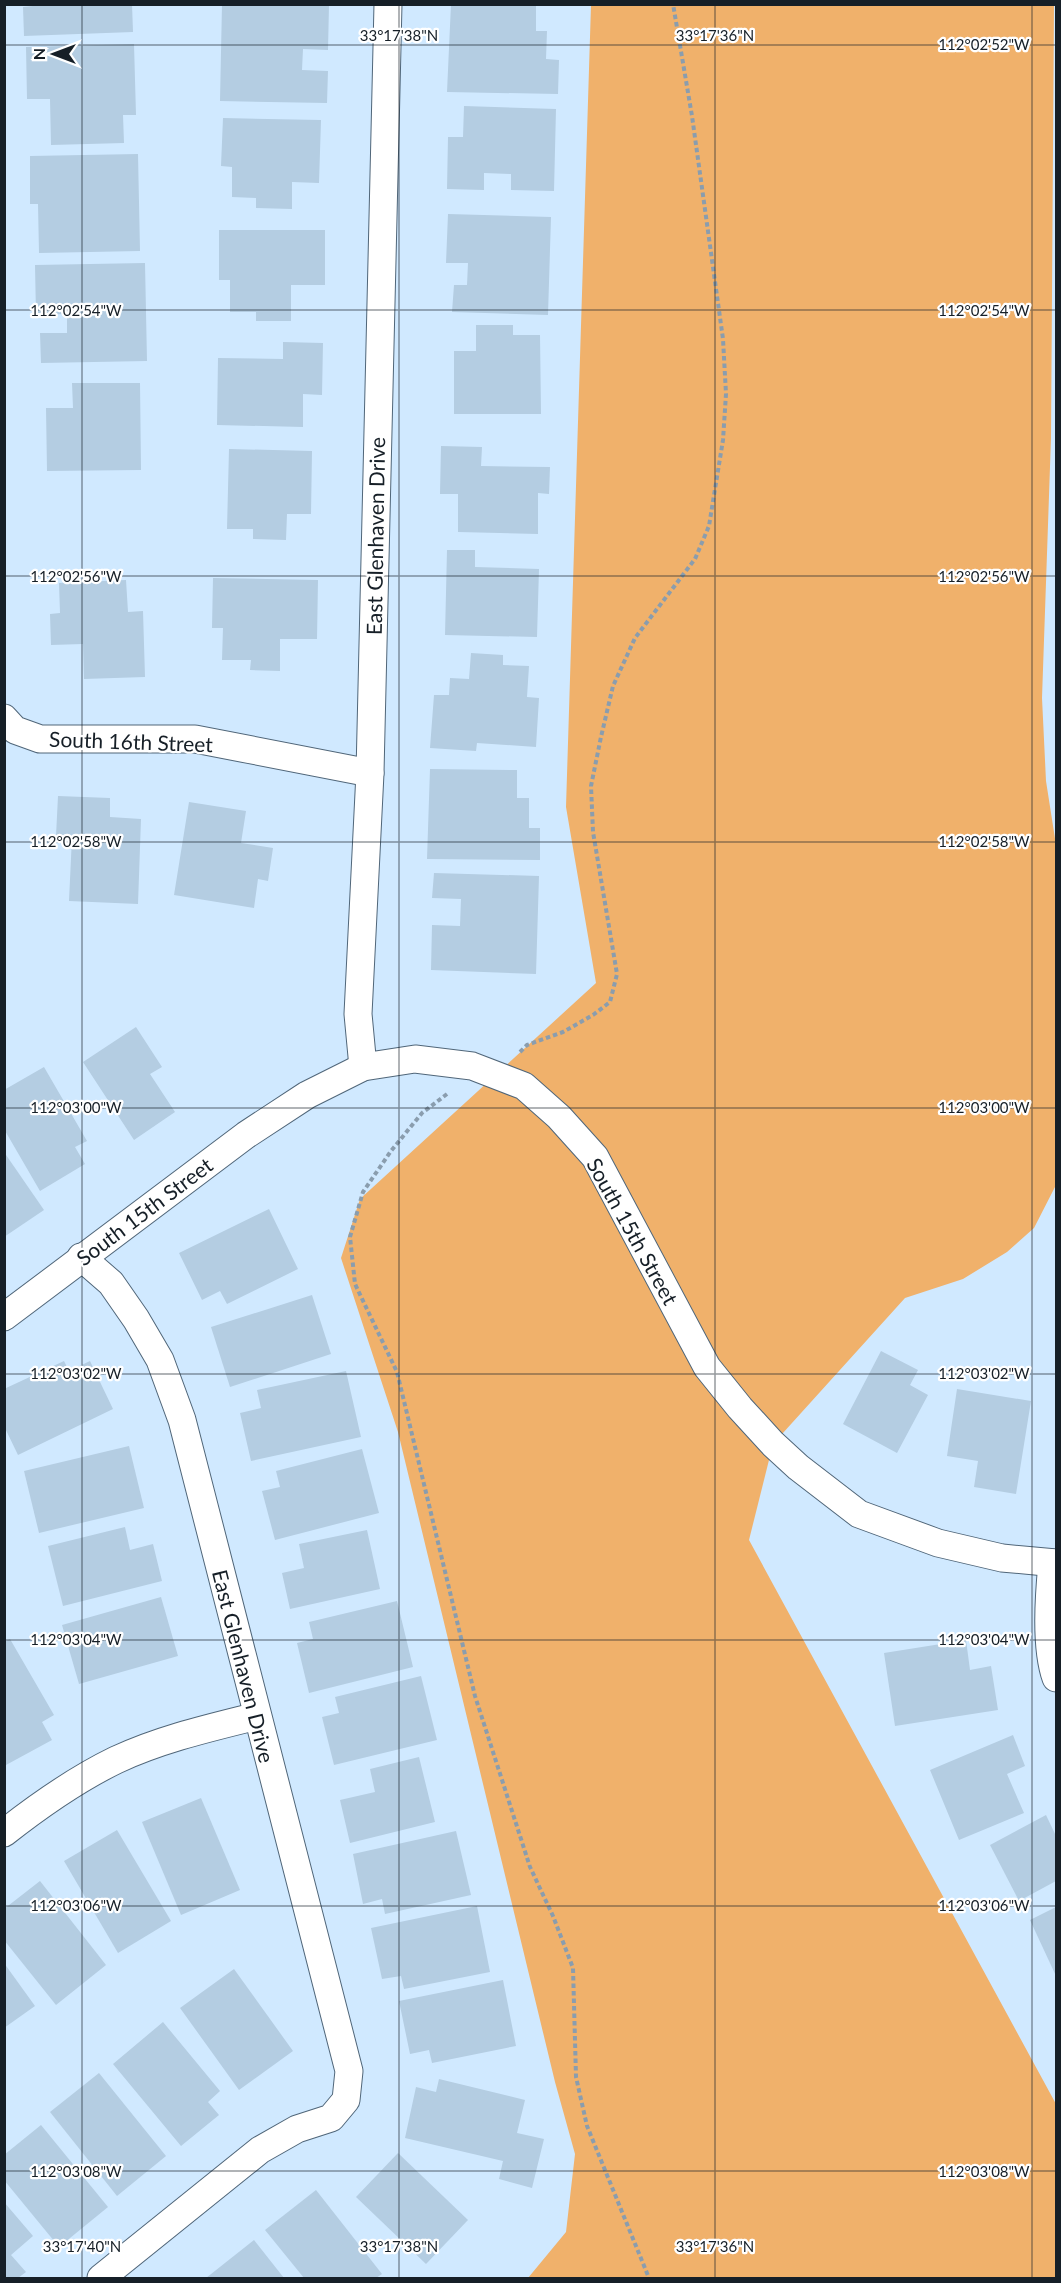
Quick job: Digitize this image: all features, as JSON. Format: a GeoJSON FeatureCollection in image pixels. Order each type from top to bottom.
{"type":"FeatureCollection","features":[{"type":"Feature","properties":{"kind":"street","name":"East Glenhaven Drive"},"geometry":{"type":"LineString","coordinates":[[363,1067],[358,1014],[370,773],[388,4]]}},
{"type":"Feature","properties":{"kind":"street","name":"South 16th Street"},"geometry":{"type":"LineString","coordinates":[[4,718],[15,730],[40,739],[195,739],[370,773]]}},
{"type":"Feature","properties":{"kind":"street","name":"South 15th Street"},"geometry":{"type":"LineString","coordinates":[[4,1317],[254,1129],[306,1095],[363,1067],[415,1059],[472,1066],[524,1086],[559,1117],[595,1157],[707,1367],[740,1408],[798,1467],[859,1514],[938,1543],[1002,1558],[1054,1563]]}},
{"type":"Feature","properties":{"kind":"street","name":"East Glenhaven Drive"},"geometry":{"type":"LineString","coordinates":[[81,1257],[111,1283],[136,1319],[160,1360],[182,1419],[349,2071],[346,2100],[331,2118],[297,2129],[260,2150],[101,2278]]}},
{"type":"Feature","properties":{"kind":"street"},"geometry":{"type":"LineString","coordinates":[[1054,1563],[1049,1595],[1050,1634],[1056,1678]]}},
{"type":"Feature","properties":{"kind":"street"},"geometry":{"type":"LineString","coordinates":[[4,1833],[72,1786],[115,1761],[165,1741],[257,1716]]}},
{"type":"Feature","properties":{"kind":"shaded area"},"geometry":{"type":"Polygon","coordinates":[[[591,5],[1054,5],[1051,438],[1042,698],[1046,781],[1056,845],[1056,1185],[1034,1228],[1007,1252],[963,1279],[905,1298],[773,1444],[749,1540],[1056,2104],[1056,2278],[528,2278],[566,2232],[575,2154],[555,2082],[398,1432],[341,1258],[360,1199],[596,983],[566,807],[591,5]]]}},
{"type":"Feature","properties":{"kind":"building"},"geometry":{"type":"Polygon","coordinates":[[[52,4],[132,4],[133,32],[24,36],[23,7],[52,4]]]}},
{"type":"Feature","properties":{"kind":"building"},"geometry":{"type":"Polygon","coordinates":[[[222,4],[329,5],[328,50],[303,49],[302,70],[328,71],[327,103],[220,101],[222,4]]]}},
{"type":"Feature","properties":{"kind":"building"},"geometry":{"type":"Polygon","coordinates":[[[451,4],[536,5],[536,31],[547,31],[546,59],[559,60],[558,94],[447,92],[451,4]]]}},
{"type":"Feature","properties":{"kind":"building"},"geometry":{"type":"Polygon","coordinates":[[[134,44],[136,115],[123,115],[124,143],[51,145],[50,99],[27,99],[26,47],[134,44]]]}},
{"type":"Feature","properties":{"kind":"building"},"geometry":{"type":"Polygon","coordinates":[[[464,106],[556,109],[554,191],[511,190],[511,174],[484,173],[484,190],[447,189],[448,137],[463,137],[464,106]]]}},
{"type":"Feature","properties":{"kind":"building"},"geometry":{"type":"Polygon","coordinates":[[[223,118],[321,120],[319,183],[292,182],[292,209],[256,208],[256,198],[232,197],[232,167],[221,166],[223,118]]]}},
{"type":"Feature","properties":{"kind":"building"},"geometry":{"type":"Polygon","coordinates":[[[138,154],[140,251],[39,253],[38,204],[30,204],[30,156],[138,154]]]}},
{"type":"Feature","properties":{"kind":"building"},"geometry":{"type":"Polygon","coordinates":[[[448,214],[551,217],[548,315],[452,312],[454,285],[467,285],[468,263],[446,263],[448,214]]]}},
{"type":"Feature","properties":{"kind":"building"},"geometry":{"type":"Polygon","coordinates":[[[219,230],[325,230],[325,285],[291,285],[291,321],[256,321],[256,312],[230,312],[230,280],[219,280],[219,230]]]}},
{"type":"Feature","properties":{"kind":"building"},"geometry":{"type":"Polygon","coordinates":[[[145,263],[147,361],[41,363],[40,333],[67,333],[67,314],[36,315],[35,265],[145,263]]]}},
{"type":"Feature","properties":{"kind":"building"},"geometry":{"type":"Polygon","coordinates":[[[476,325],[513,325],[513,335],[540,335],[541,414],[454,414],[454,351],[476,351],[476,325]]]}},
{"type":"Feature","properties":{"kind":"building"},"geometry":{"type":"Polygon","coordinates":[[[283,342],[323,343],[322,395],[303,394],[303,427],[217,425],[218,358],[283,359],[283,342]]]}},
{"type":"Feature","properties":{"kind":"building"},"geometry":{"type":"Polygon","coordinates":[[[72,383],[140,383],[141,470],[47,471],[46,408],[73,408],[72,383]]]}},
{"type":"Feature","properties":{"kind":"building"},"geometry":{"type":"Polygon","coordinates":[[[441,446],[482,447],[481,466],[550,467],[549,494],[538,493],[538,534],[458,532],[458,494],[440,494],[441,446]]]}},
{"type":"Feature","properties":{"kind":"building"},"geometry":{"type":"Polygon","coordinates":[[[229,449],[312,451],[311,514],[287,514],[286,540],[253,539],[253,529],[227,529],[229,449]]]}},
{"type":"Feature","properties":{"kind":"building"},"geometry":{"type":"Polygon","coordinates":[[[447,550],[475,550],[475,567],[539,569],[537,637],[445,635],[447,550]]]}},
{"type":"Feature","properties":{"kind":"building"},"geometry":{"type":"Polygon","coordinates":[[[213,578],[318,580],[317,639],[280,639],[280,671],[250,670],[251,660],[222,660],[223,628],[212,628],[213,578]]]}},
{"type":"Feature","properties":{"kind":"building"},"geometry":{"type":"Polygon","coordinates":[[[126,580],[128,612],[143,611],[145,677],[84,679],[83,644],[51,645],[50,614],[60,613],[59,583],[126,580]]]}},
{"type":"Feature","properties":{"kind":"building"},"geometry":{"type":"Polygon","coordinates":[[[471,653],[503,655],[503,665],[529,666],[527,697],[539,698],[536,747],[477,743],[476,751],[430,748],[434,695],[449,695],[450,678],[469,679],[471,653]]]}},
{"type":"Feature","properties":{"kind":"building"},"geometry":{"type":"Polygon","coordinates":[[[430,769],[517,770],[517,798],[529,798],[529,828],[540,828],[540,860],[427,859],[430,769]]]}},
{"type":"Feature","properties":{"kind":"building"},"geometry":{"type":"Polygon","coordinates":[[[58,796],[110,798],[110,817],[141,819],[138,904],[69,901],[72,837],[56,836],[58,796]]]}},
{"type":"Feature","properties":{"kind":"building"},"geometry":{"type":"Polygon","coordinates":[[[189,802],[246,811],[241,843],[273,848],[268,881],[258,879],[254,908],[174,895],[189,802]]]}},
{"type":"Feature","properties":{"kind":"building"},"geometry":{"type":"Polygon","coordinates":[[[434,873],[539,876],[536,974],[431,970],[432,925],[460,926],[461,899],[432,898],[434,873]]]}},
{"type":"Feature","properties":{"kind":"building"},"geometry":{"type":"Polygon","coordinates":[[[136,1027],[162,1067],[150,1074],[175,1112],[134,1140],[83,1062],[136,1027]]]}},
{"type":"Feature","properties":{"kind":"building"},"geometry":{"type":"Polygon","coordinates":[[[44,1067],[87,1141],[75,1147],[85,1164],[40,1191],[4,1129],[4,1090],[44,1067]]]}},
{"type":"Feature","properties":{"kind":"building"},"geometry":{"type":"Polygon","coordinates":[[[4,1152],[44,1210],[4,1237],[4,1152]]]}},
{"type":"Feature","properties":{"kind":"building"},"geometry":{"type":"Polygon","coordinates":[[[269,1209],[298,1269],[227,1304],[220,1291],[202,1300],[179,1253],[269,1209]]]}},
{"type":"Feature","properties":{"kind":"building"},"geometry":{"type":"Polygon","coordinates":[[[312,1295],[331,1354],[230,1387],[211,1327],[312,1295]]]}},
{"type":"Feature","properties":{"kind":"building"},"geometry":{"type":"Polygon","coordinates":[[[881,1351],[918,1370],[910,1385],[928,1395],[897,1453],[843,1424],[881,1351]]]}},
{"type":"Feature","properties":{"kind":"building"},"geometry":{"type":"Polygon","coordinates":[[[64,1361],[69,1371],[90,1361],[113,1409],[18,1455],[4,1426],[4,1389],[64,1361]]]}},
{"type":"Feature","properties":{"kind":"building"},"geometry":{"type":"Polygon","coordinates":[[[346,1371],[361,1437],[251,1461],[240,1413],[261,1408],[257,1390],[346,1371]]]}},
{"type":"Feature","properties":{"kind":"building"},"geometry":{"type":"Polygon","coordinates":[[[957,1389],[1031,1401],[1016,1494],[974,1487],[978,1461],[947,1456],[957,1389]]]}},
{"type":"Feature","properties":{"kind":"building"},"geometry":{"type":"Polygon","coordinates":[[[129,1446],[144,1508],[39,1533],[24,1471],[129,1446]]]}},
{"type":"Feature","properties":{"kind":"building"},"geometry":{"type":"Polygon","coordinates":[[[362,1449],[379,1513],[275,1540],[262,1491],[280,1487],[276,1471],[362,1449]]]}},
{"type":"Feature","properties":{"kind":"building"},"geometry":{"type":"Polygon","coordinates":[[[125,1527],[130,1550],[153,1544],[162,1581],[63,1606],[48,1546],[125,1527]]]}},
{"type":"Feature","properties":{"kind":"building"},"geometry":{"type":"Polygon","coordinates":[[[367,1530],[380,1589],[290,1609],[282,1573],[304,1568],[299,1544],[367,1530]]]}},
{"type":"Feature","properties":{"kind":"building"},"geometry":{"type":"Polygon","coordinates":[[[161,1597],[178,1656],[79,1684],[62,1625],[161,1597]]]}},
{"type":"Feature","properties":{"kind":"building"},"geometry":{"type":"Polygon","coordinates":[[[397,1601],[413,1667],[309,1693],[297,1643],[313,1639],[309,1622],[397,1601]]]}},
{"type":"Feature","properties":{"kind":"building"},"geometry":{"type":"Polygon","coordinates":[[[10,1639],[54,1715],[42,1722],[52,1740],[6,1765],[4,1642],[10,1639]]]}},
{"type":"Feature","properties":{"kind":"building"},"geometry":{"type":"Polygon","coordinates":[[[966,1640],[970,1670],[991,1666],[998,1710],[895,1726],[884,1653],[966,1640]]]}},
{"type":"Feature","properties":{"kind":"building"},"geometry":{"type":"Polygon","coordinates":[[[421,1676],[437,1740],[334,1765],[322,1717],[339,1713],[335,1697],[421,1676]]]}},
{"type":"Feature","properties":{"kind":"building"},"geometry":{"type":"Polygon","coordinates":[[[1013,1735],[1025,1766],[1007,1774],[1024,1813],[959,1840],[930,1770],[1013,1735]]]}},
{"type":"Feature","properties":{"kind":"building"},"geometry":{"type":"Polygon","coordinates":[[[419,1757],[435,1822],[350,1843],[340,1800],[375,1792],[370,1769],[419,1757]]]}},
{"type":"Feature","properties":{"kind":"building"},"geometry":{"type":"Polygon","coordinates":[[[201,1798],[240,1890],[181,1915],[142,1822],[201,1798]]]}},
{"type":"Feature","properties":{"kind":"building"},"geometry":{"type":"Polygon","coordinates":[[[1046,1815],[1056,1836],[1056,1881],[1019,1901],[990,1845],[1046,1815]]]}},
{"type":"Feature","properties":{"kind":"building"},"geometry":{"type":"Polygon","coordinates":[[[117,1830],[171,1921],[118,1953],[64,1861],[117,1830]]]}},
{"type":"Feature","properties":{"kind":"building"},"geometry":{"type":"Polygon","coordinates":[[[456,1831],[471,1895],[385,1914],[382,1899],[363,1904],[353,1854],[456,1831]]]}},
{"type":"Feature","properties":{"kind":"building"},"geometry":{"type":"Polygon","coordinates":[[[40,1881],[106,1965],[56,2005],[4,1940],[4,1909],[40,1881]]]}},
{"type":"Feature","properties":{"kind":"building"},"geometry":{"type":"Polygon","coordinates":[[[477,1906],[490,1972],[404,1989],[401,1976],[382,1979],[371,1928],[477,1906]]]}},
{"type":"Feature","properties":{"kind":"building"},"geometry":{"type":"Polygon","coordinates":[[[1056,1907],[1056,1976],[1030,1920],[1056,1907]]]}},
{"type":"Feature","properties":{"kind":"building"},"geometry":{"type":"Polygon","coordinates":[[[4,1963],[35,2006],[4,2028],[4,1963]]]}},
{"type":"Feature","properties":{"kind":"building"},"geometry":{"type":"Polygon","coordinates":[[[234,1969],[293,2051],[239,2090],[180,2008],[234,1969]]]}},
{"type":"Feature","properties":{"kind":"building"},"geometry":{"type":"Polygon","coordinates":[[[503,1980],[516,2046],[432,2063],[429,2050],[410,2054],[399,2001],[503,1980]]]}},
{"type":"Feature","properties":{"kind":"building"},"geometry":{"type":"Polygon","coordinates":[[[163,2022],[220,2091],[208,2102],[219,2115],[181,2146],[113,2064],[163,2022]]]}},
{"type":"Feature","properties":{"kind":"building"},"geometry":{"type":"Polygon","coordinates":[[[99,2073],[166,2156],[117,2196],[50,2112],[99,2073]]]}},
{"type":"Feature","properties":{"kind":"building"},"geometry":{"type":"Polygon","coordinates":[[[439,2079],[525,2100],[517,2133],[544,2139],[532,2188],[499,2179],[503,2161],[405,2138],[416,2087],[436,2092],[439,2079]]]}},
{"type":"Feature","properties":{"kind":"building"},"geometry":{"type":"Polygon","coordinates":[[[41,2125],[108,2207],[59,2247],[4,2180],[4,2155],[41,2125]]]}},
{"type":"Feature","properties":{"kind":"building"},"geometry":{"type":"Polygon","coordinates":[[[398,2153],[468,2220],[426,2264],[356,2197],[398,2153]]]}},
{"type":"Feature","properties":{"kind":"building"},"geometry":{"type":"Polygon","coordinates":[[[316,2190],[382,2274],[376,2278],[304,2278],[265,2230],[316,2190]]]}},
{"type":"Feature","properties":{"kind":"building"},"geometry":{"type":"Polygon","coordinates":[[[4,2202],[33,2236],[11,2255],[26,2272],[18,2278],[4,2278],[4,2202]]]}},
{"type":"Feature","properties":{"kind":"building"},"geometry":{"type":"Polygon","coordinates":[[[254,2240],[284,2278],[206,2278],[254,2240]]]}}]}
